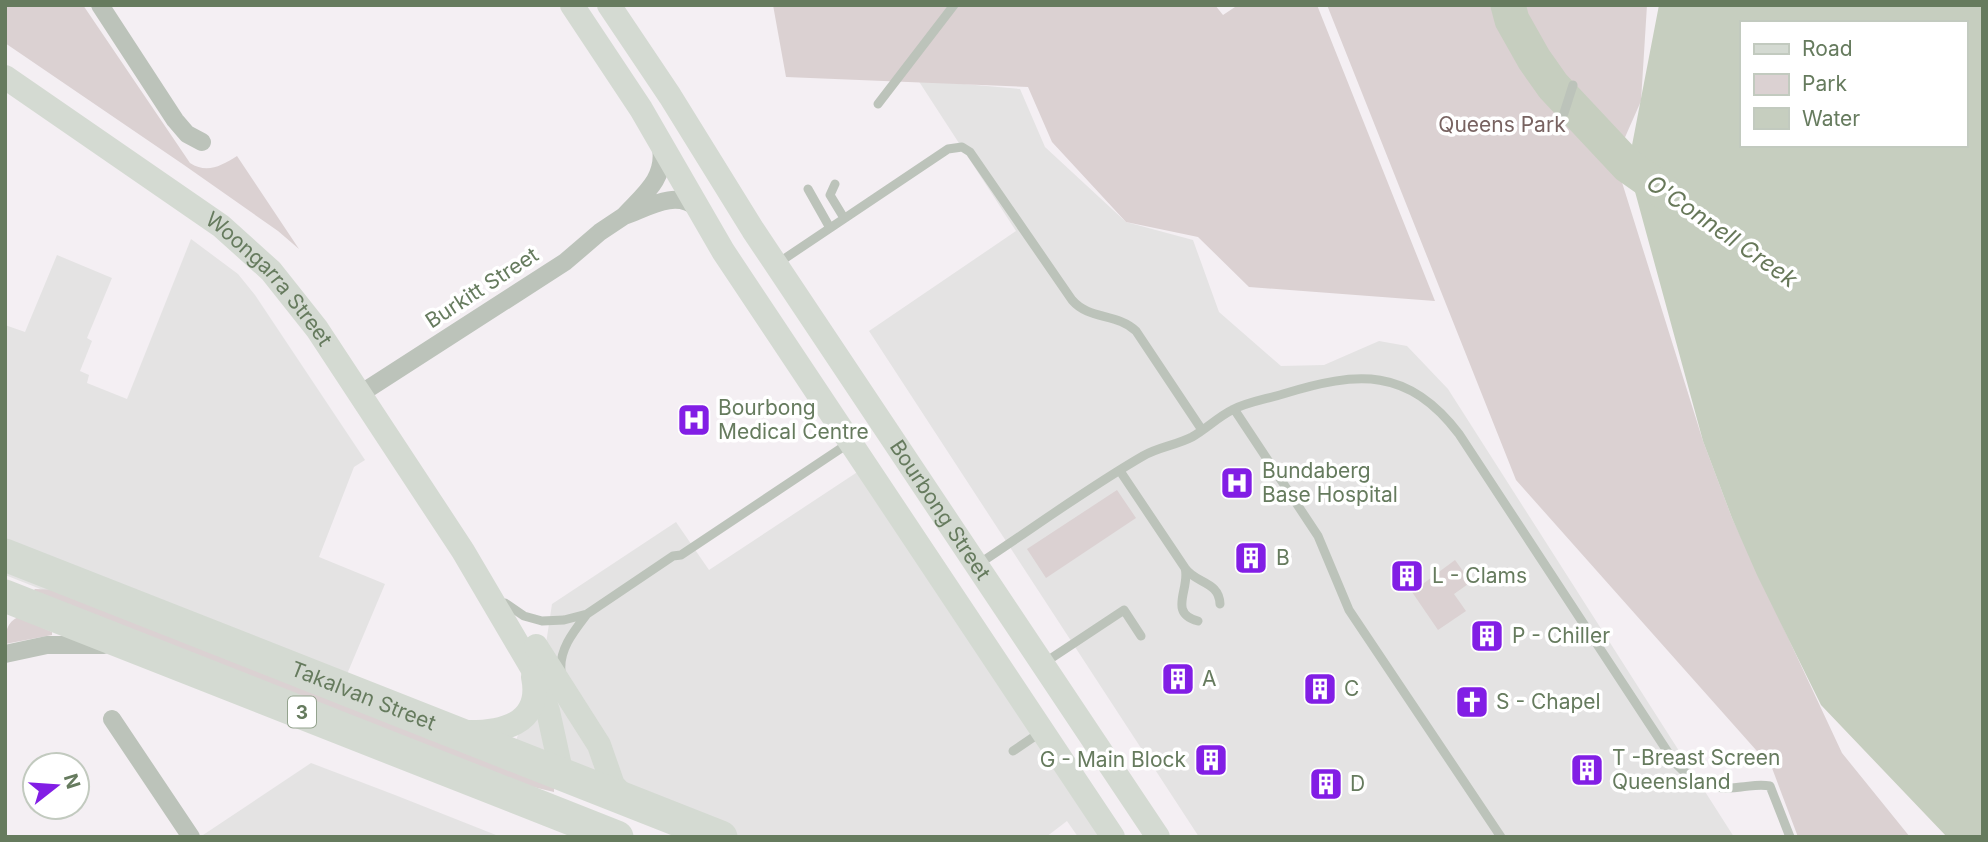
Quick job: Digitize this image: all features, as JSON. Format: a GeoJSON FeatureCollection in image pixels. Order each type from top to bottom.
{"type":"FeatureCollection","features":[{"type":"Feature","properties":{"kind":"highway","name":"Takalvan Street"},"geometry":{"type":"LineString","coordinates":[[12,557],[720,837]]}},
{"type":"Feature","properties":{"kind":"highway","name":"Takalvan Street"},"geometry":{"type":"LineString","coordinates":[[5,596],[608,833]]}},
{"type":"Feature","properties":{"kind":"highway"},"geometry":{"type":"LineString","coordinates":[[562,775],[576,811],[583,819],[608,833]]}},
{"type":"Feature","properties":{"kind":"street"},"geometry":{"type":"LineString","coordinates":[[100,5],[175,120],[187,134],[202,142]]}},
{"type":"Feature","properties":{"kind":"street","name":"Bourbong Street"},"geometry":{"type":"LineString","coordinates":[[572,5],[655,134],[703,217],[1113,837]]}},
{"type":"Feature","properties":{"kind":"street","name":"Bourbong Street"},"geometry":{"type":"LineString","coordinates":[[609,5],[680,111],[776,264],[1158,837]]}},
{"type":"Feature","properties":{"kind":"street","name":"Woongarra Street"},"geometry":{"type":"LineString","coordinates":[[5,78],[196,207],[271,271],[294,299],[463,551],[536,675],[548,710],[562,775]]}},
{"type":"Feature","properties":{"kind":"street"},"geometry":{"type":"LineString","coordinates":[[655,134],[650,110],[657,103],[667,102],[680,111]]}},
{"type":"Feature","properties":{"kind":"street","name":"Burkitt Street"},"geometry":{"type":"LineString","coordinates":[[624,216],[659,176],[663,160],[655,134]]}},
{"type":"Feature","properties":{"kind":"street","name":"Burkitt Street"},"geometry":{"type":"LineString","coordinates":[[360,394],[565,262],[600,232],[624,216],[673,199],[688,201],[703,217]]}},
{"type":"Feature","properties":{"kind":"street"},"geometry":{"type":"LineString","coordinates":[[703,217],[711,229],[722,233],[734,229],[740,218],[738,206]]}},
{"type":"Feature","properties":{"kind":"street"},"geometry":{"type":"LineString","coordinates":[[878,484],[908,462]]}},
{"type":"Feature","properties":{"kind":"street","name":"Woongarra Street"},"geometry":{"type":"LineString","coordinates":[[463,551],[522,624],[599,745],[613,785],[628,800]]}},
{"type":"Feature","properties":{"kind":"street"},"geometry":{"type":"LineString","coordinates":[[5,590],[12,557]]}},
{"type":"Feature","properties":{"kind":"street"},"geometry":{"type":"LineString","coordinates":[[5,654],[47,645],[88,643],[139,647]]}},
{"type":"Feature","properties":{"kind":"street","name":"Woongarra Street"},"geometry":{"type":"LineString","coordinates":[[456,732],[496,732],[521,719],[534,699],[534,680],[528,662]]}},
{"type":"Feature","properties":{"kind":"street"},"geometry":{"type":"LineString","coordinates":[[1012,685],[1043,664]]}},
{"type":"Feature","properties":{"kind":"street"},"geometry":{"type":"LineString","coordinates":[[113,719],[191,837]]}},
{"type":"Feature","properties":{"kind":"lane"},"geometry":{"type":"LineString","coordinates":[[878,104],[954,5]]}},
{"type":"Feature","properties":{"kind":"lane"},"geometry":{"type":"LineString","coordinates":[[1564,113],[1573,85]]}},
{"type":"Feature","properties":{"kind":"lane"},"geometry":{"type":"LineString","coordinates":[[776,264],[948,149],[966,149],[1072,300],[1085,312],[1123,321],[1136,331],[1202,430]]}},
{"type":"Feature","properties":{"kind":"lane"},"geometry":{"type":"LineString","coordinates":[[835,184],[830,195],[844,218]]}},
{"type":"Feature","properties":{"kind":"lane"},"geometry":{"type":"LineString","coordinates":[[808,189],[830,228]]}},
{"type":"Feature","properties":{"kind":"lane"},"geometry":{"type":"LineString","coordinates":[[976,566],[1145,455],[1191,438],[1234,409],[1343,378],[1395,384],[1416,392],[1432,403],[1459,434],[1675,763],[1688,777],[1714,788],[1760,784],[1770,786],[1790,837]]}},
{"type":"Feature","properties":{"kind":"lane"},"geometry":{"type":"LineString","coordinates":[[1234,409],[1318,536],[1349,610],[1501,837]]}},
{"type":"Feature","properties":{"kind":"lane"},"geometry":{"type":"LineString","coordinates":[[569,698],[561,676],[562,656],[571,635],[587,614],[850,443]]}},
{"type":"Feature","properties":{"kind":"lane"},"geometry":{"type":"LineString","coordinates":[[1120,471],[1191,576],[1213,587],[1220,597],[1220,604]]}},
{"type":"Feature","properties":{"kind":"lane"},"geometry":{"type":"LineString","coordinates":[[1185,568],[1188,577],[1182,595],[1182,608],[1189,618],[1198,621]]}},
{"type":"Feature","properties":{"kind":"lane"},"geometry":{"type":"LineString","coordinates":[[505,603],[524,615],[542,621],[564,620],[587,614]]}},
{"type":"Feature","properties":{"kind":"lane"},"geometry":{"type":"LineString","coordinates":[[1043,664],[1124,610],[1141,636]]}},
{"type":"Feature","properties":{"kind":"lane"},"geometry":{"type":"LineString","coordinates":[[1013,751],[1043,731]]}},
{"type":"Feature","properties":{"kind":"shaded area","name":"Bundaberg Base Hospital"},"geometry":{"type":"Polygon","coordinates":[[[918,80],[1020,89],[1045,147],[1126,222],[1193,240],[1219,312],[1281,366],[1324,365],[1379,341],[1407,346],[1448,389],[1734,837],[1199,837],[869,331],[1016,231],[918,80]]]}},
{"type":"Feature","properties":{"kind":"shaded area"},"geometry":{"type":"Polygon","coordinates":[[[191,239],[238,274],[255,295],[365,460],[354,467],[319,557],[385,584],[334,705],[5,575],[5,325],[25,332],[57,255],[112,278],[87,338],[92,341],[80,371],[89,375],[87,383],[127,399],[191,239]]]}},
{"type":"Feature","properties":{"kind":"shaded area"},"geometry":{"type":"Polygon","coordinates":[[[865,467],[1111,837],[1078,837],[1067,821],[1046,837],[685,837],[505,770],[542,670],[552,604],[676,522],[709,570],[865,467]]]}},
{"type":"Feature","properties":{"kind":"shaded area"},"geometry":{"type":"Polygon","coordinates":[[[311,763],[395,795],[501,837],[200,837],[311,763]]]}},
{"type":"Feature","properties":{"kind":"green space"},"geometry":{"type":"Polygon","coordinates":[[[5,5],[83,5],[190,163],[208,168],[220,166],[237,156],[299,249],[278,231],[184,165],[5,43],[5,5]]]}},
{"type":"Feature","properties":{"kind":"green space"},"geometry":{"type":"Polygon","coordinates":[[[773,5],[1215,5],[1223,15],[1238,5],[1317,5],[1435,301],[1249,287],[1198,237],[1126,222],[1052,142],[1028,87],[786,77],[773,5]]]}},
{"type":"Feature","properties":{"kind":"green space","name":"Queens Park"},"geometry":{"type":"Polygon","coordinates":[[[1327,5],[1647,5],[1641,101],[1615,160],[1703,441],[1732,518],[1842,753],[1910,837],[1798,837],[1772,768],[1516,480],[1327,5]]]}},
{"type":"Feature","properties":{"kind":"green space"},"geometry":{"type":"Polygon","coordinates":[[[1117,490],[1136,518],[1046,578],[1027,549],[1117,490]]]}},
{"type":"Feature","properties":{"kind":"green space"},"geometry":{"type":"Polygon","coordinates":[[[1455,560],[1471,582],[1454,594],[1466,611],[1438,630],[1412,592],[1455,560]]]}},
{"type":"Feature","properties":{"kind":"green space"},"geometry":{"type":"Polygon","coordinates":[[[59,590],[554,786],[554,792],[529,786],[33,591],[59,590]]]}},
{"type":"Feature","properties":{"kind":"green space"},"geometry":{"type":"Polygon","coordinates":[[[18,617],[52,632],[52,635],[5,644],[7,628],[18,617]]]}},
{"type":"Feature","properties":{"kind":"water"},"geometry":{"type":"Polygon","coordinates":[[[1659,5],[1983,5],[1983,837],[1947,837],[1821,705],[1757,575],[1703,441],[1628,166],[1659,5]]]}},
{"type":"Feature","properties":{"kind":"waterway","name":"O'Connell Creek"},"geometry":{"type":"LineString","coordinates":[[1508,5],[1512,20],[1553,86],[1628,166],[1665,192]]}},
{"type":"Feature","properties":{"kind":"place","name":"Bourbong Medical Centre"},"geometry":{"type":"Point","coordinates":[694,420]}},
{"type":"Feature","properties":{"kind":"place","name":"Bundaberg Base Hospital"},"geometry":{"type":"Point","coordinates":[1237,483]}},
{"type":"Feature","properties":{"kind":"place","name":"B"},"geometry":{"type":"Point","coordinates":[1251,558]}},
{"type":"Feature","properties":{"kind":"place","name":"L - Clams"},"geometry":{"type":"Point","coordinates":[1407,576]}},
{"type":"Feature","properties":{"kind":"place","name":"P - Chiller"},"geometry":{"type":"Point","coordinates":[1487,636]}},
{"type":"Feature","properties":{"kind":"place","name":"A"},"geometry":{"type":"Point","coordinates":[1178,679]}},
{"type":"Feature","properties":{"kind":"place","name":"C"},"geometry":{"type":"Point","coordinates":[1320,689]}},
{"type":"Feature","properties":{"kind":"place","name":"S - Chapel"},"geometry":{"type":"Point","coordinates":[1472,702]}},
{"type":"Feature","properties":{"kind":"place","name":"G - Main Block"},"geometry":{"type":"Point","coordinates":[1211,760]}},
{"type":"Feature","properties":{"kind":"place","name":"T -Breast Screen Queensland"},"geometry":{"type":"Point","coordinates":[1587,770]}},
{"type":"Feature","properties":{"kind":"place","name":"D"},"geometry":{"type":"Point","coordinates":[1326,784]}}]}
